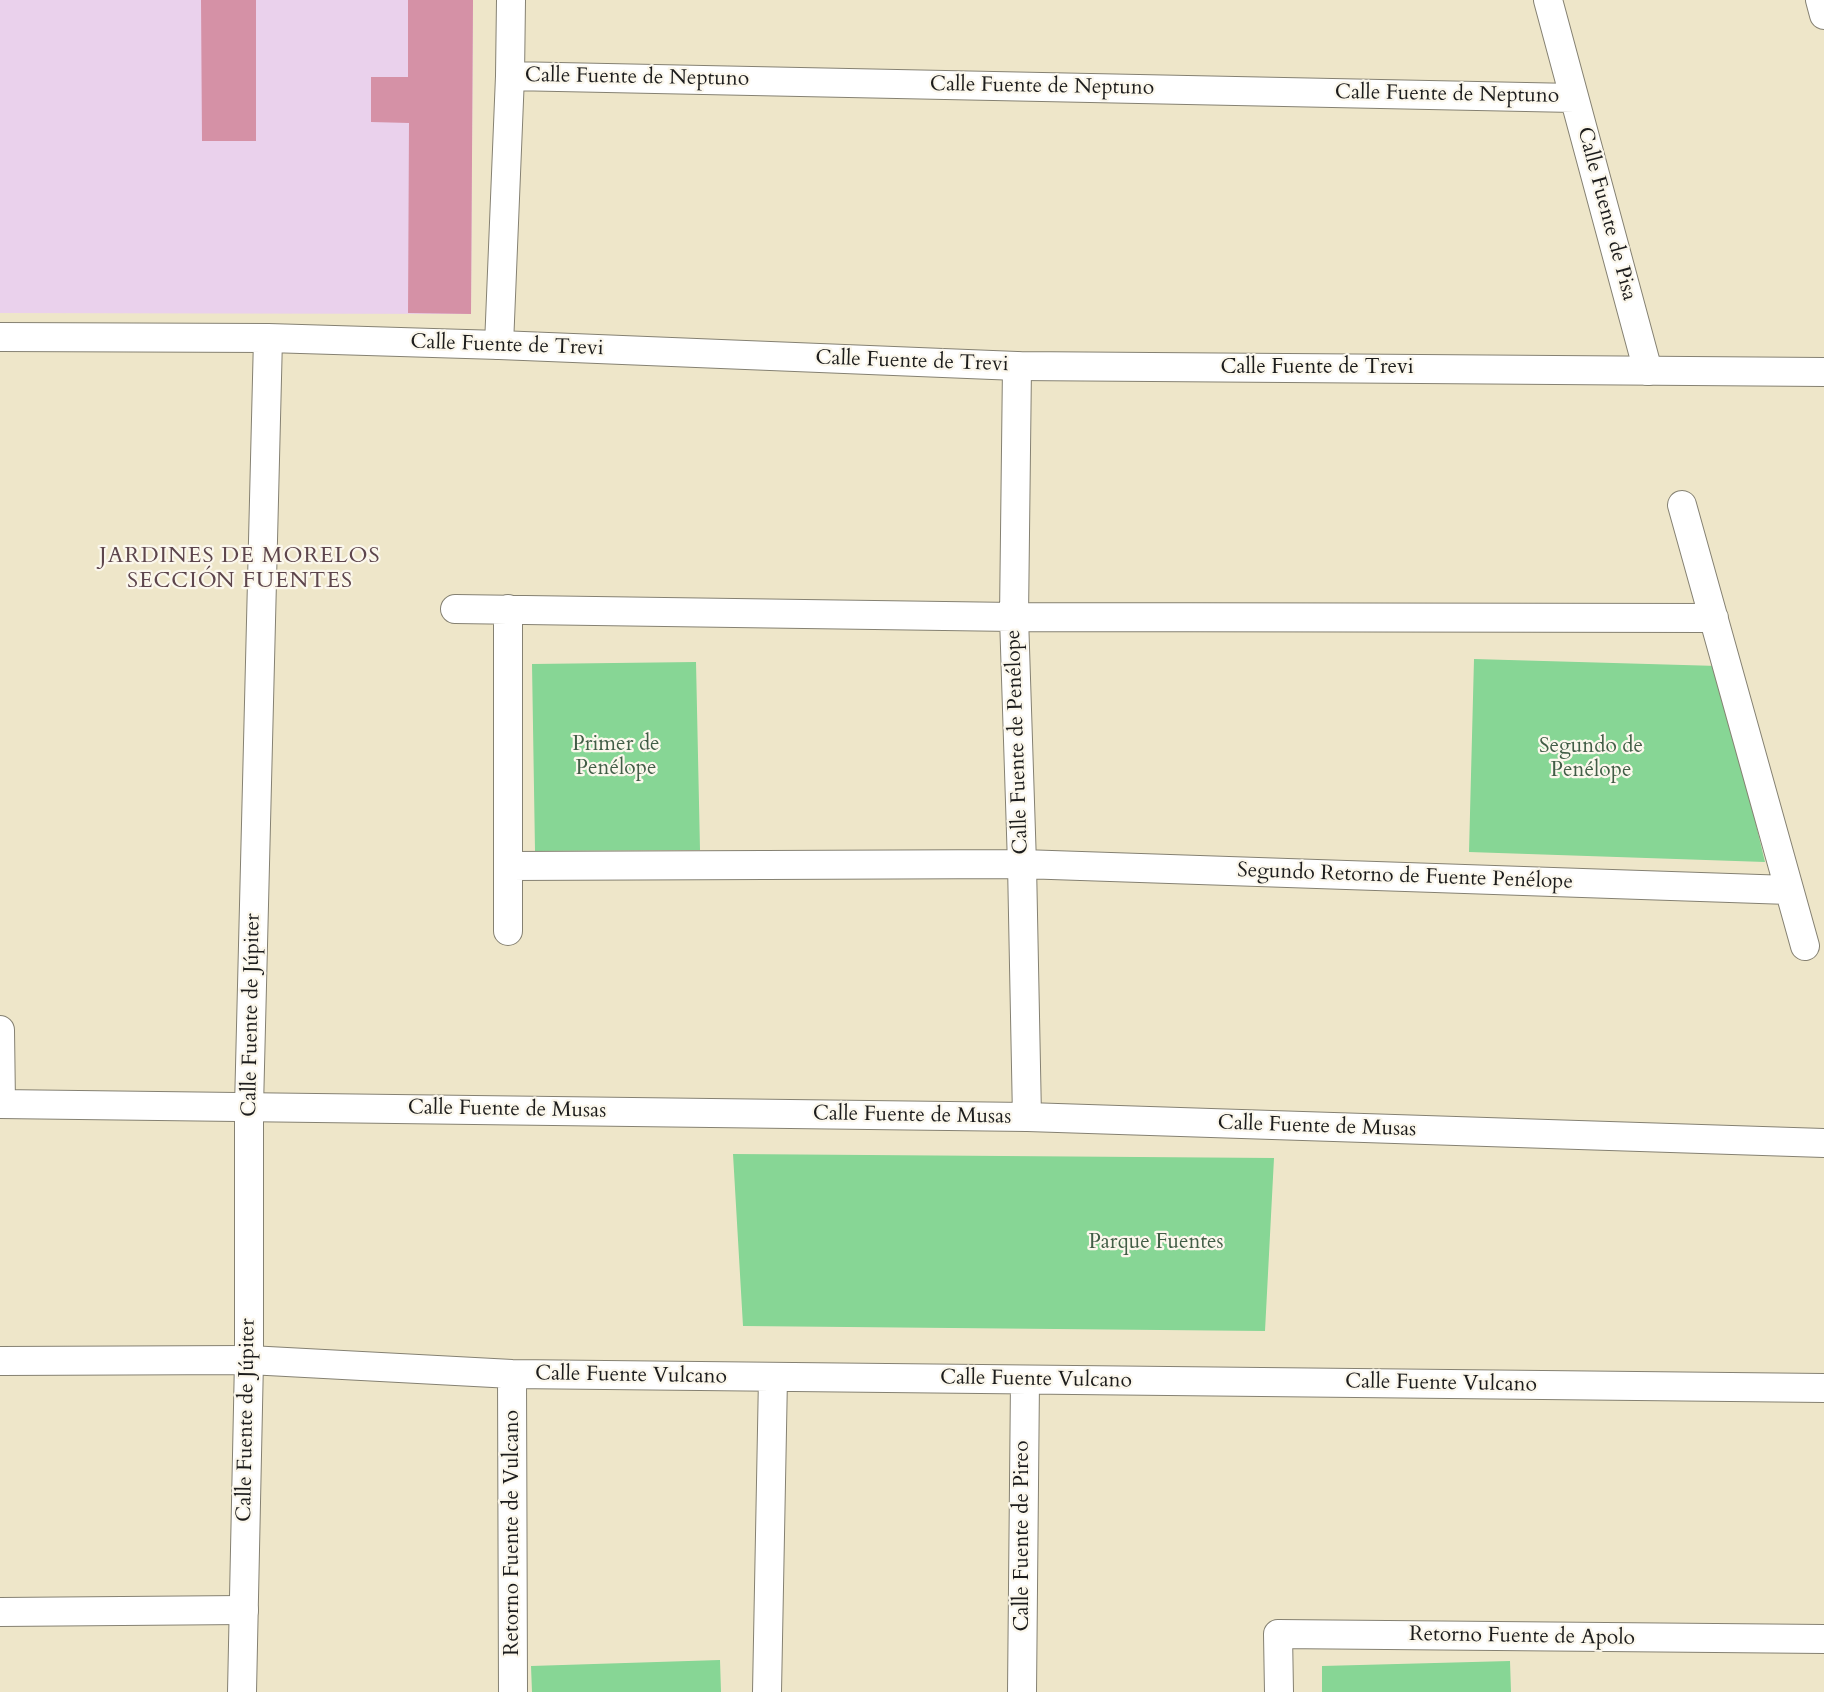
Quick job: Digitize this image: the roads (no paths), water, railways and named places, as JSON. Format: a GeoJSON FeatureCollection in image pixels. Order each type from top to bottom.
{"type":"FeatureCollection","features":[{"type":"Feature","properties":{"kind":"street"},"geometry":{"type":"LineString","coordinates":[[499,345],[510,76],[511,0]]}},
{"type":"Feature","properties":{"kind":"street","name":"Calle Fuente de Pisa"},"geometry":{"type":"LineString","coordinates":[[1548,0],[1648,371]]}},
{"type":"Feature","properties":{"kind":"street"},"geometry":{"type":"LineString","coordinates":[[1820,0],[1824,15]]}},
{"type":"Feature","properties":{"kind":"street","name":"Calle Fuente de Neptuno"},"geometry":{"type":"LineString","coordinates":[[510,76],[1574,98]]}},
{"type":"Feature","properties":{"kind":"street","name":"Calle Fuente de Trevi"},"geometry":{"type":"LineString","coordinates":[[0,336],[268,338],[499,345],[1017,366],[1824,372]]}},
{"type":"Feature","properties":{"kind":"street","name":"Calle Fuente de Júpiter"},"geometry":{"type":"LineString","coordinates":[[242,1692],[249,1360],[249,1106],[268,338]]}},
{"type":"Feature","properties":{"kind":"street","name":"Calle Fuente de Penélope"},"geometry":{"type":"LineString","coordinates":[[1017,366],[1014,617],[1022,864],[1027,1117]]}},
{"type":"Feature","properties":{"kind":"street"},"geometry":{"type":"LineString","coordinates":[[1682,505],[1805,946]]}},
{"type":"Feature","properties":{"kind":"street"},"geometry":{"type":"LineString","coordinates":[[455,609],[1014,617],[1714,618]]}},
{"type":"Feature","properties":{"kind":"street"},"geometry":{"type":"LineString","coordinates":[[508,609],[508,931]]}},
{"type":"Feature","properties":{"kind":"street","name":"Segundo Retorno de Fuente Penélope"},"geometry":{"type":"LineString","coordinates":[[508,866],[1022,864],[1789,890]]}},
{"type":"Feature","properties":{"kind":"street"},"geometry":{"type":"LineString","coordinates":[[0,1030],[1,1104]]}},
{"type":"Feature","properties":{"kind":"street","name":"Calle Fuente de Musas"},"geometry":{"type":"LineString","coordinates":[[1,1104],[1027,1117],[1824,1143]]}},
{"type":"Feature","properties":{"kind":"street","name":"Calle Fuente Vulcano"},"geometry":{"type":"LineString","coordinates":[[0,1361],[249,1360],[512,1374],[773,1378],[1824,1388]]}},
{"type":"Feature","properties":{"kind":"street","name":"Retorno Fuente de Vulcano"},"geometry":{"type":"LineString","coordinates":[[512,1374],[513,1692]]}},
{"type":"Feature","properties":{"kind":"street"},"geometry":{"type":"LineString","coordinates":[[767,1692],[773,1378]]}},
{"type":"Feature","properties":{"kind":"street","name":"Calle Fuente de Pireo"},"geometry":{"type":"LineString","coordinates":[[1022,1692],[1025,1380]]}},
{"type":"Feature","properties":{"kind":"street"},"geometry":{"type":"LineString","coordinates":[[0,1612],[244,1610]]}},
{"type":"Feature","properties":{"kind":"street","name":"Retorno Fuente de Apolo"},"geometry":{"type":"LineString","coordinates":[[1279,1692],[1278,1634],[1824,1639]]}},
{"type":"Feature","properties":{"kind":"district","name":"JARDINES DE MORELOS SECCIÓN FUENTES"},"geometry":{"type":"Point","coordinates":[240,570]}},
{"type":"Feature","properties":{"kind":"park label","name":"Primer de Penélope"},"geometry":{"type":"Point","coordinates":[616,757]}},
{"type":"Feature","properties":{"kind":"park label","name":"Segundo de Penélope"},"geometry":{"type":"Point","coordinates":[1591,759]}},
{"type":"Feature","properties":{"kind":"park label","name":"Parque Fuentes"},"geometry":{"type":"Point","coordinates":[1156,1243]}}]}
